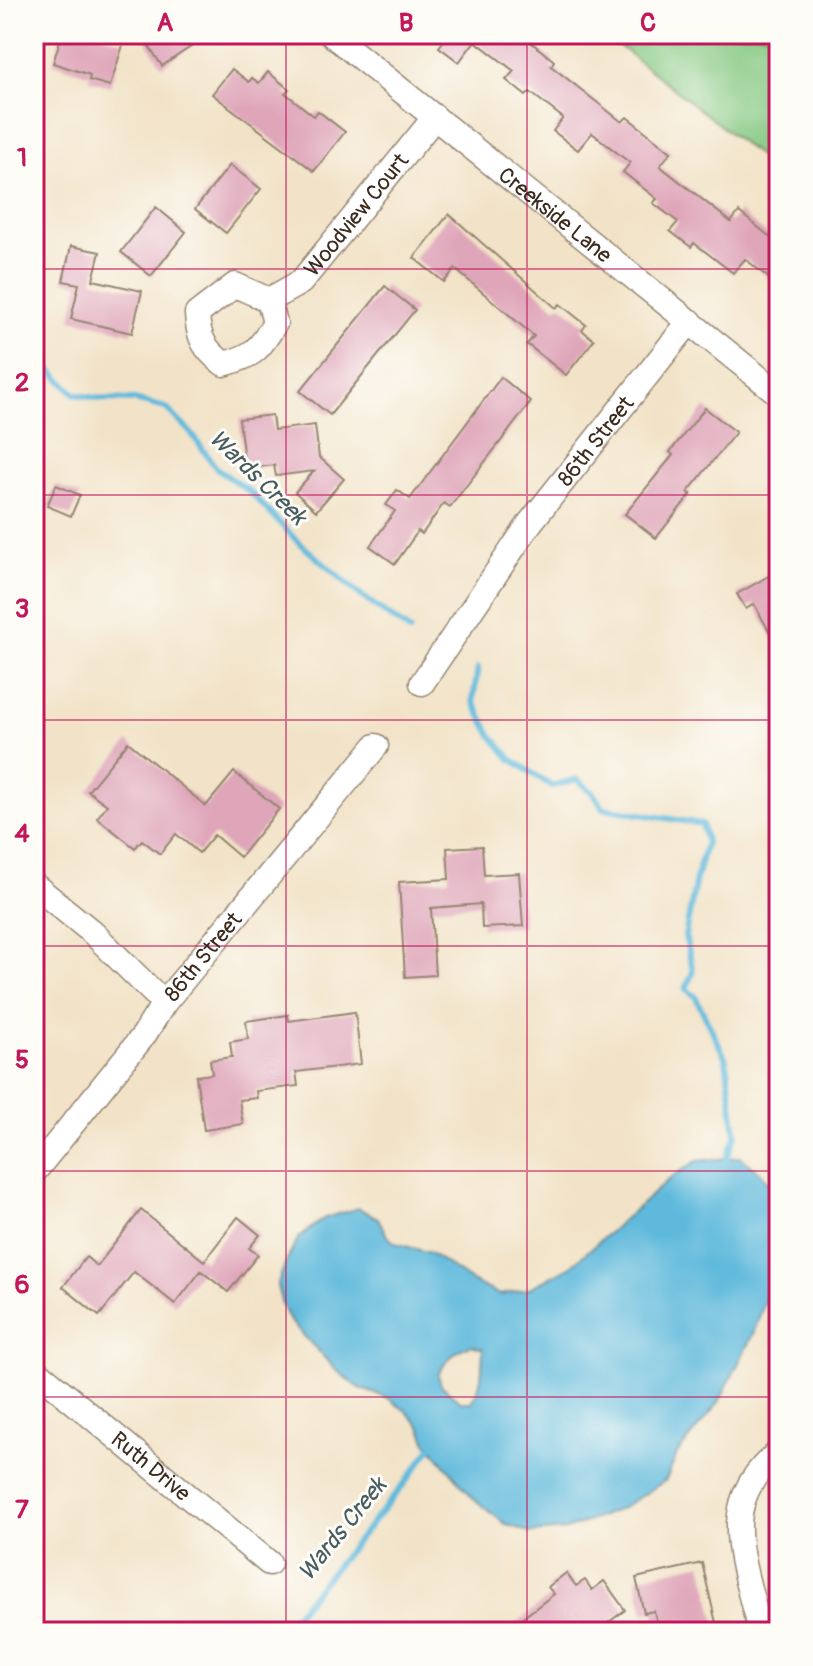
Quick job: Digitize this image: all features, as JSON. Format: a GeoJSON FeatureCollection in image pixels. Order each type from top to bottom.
{"type":"FeatureCollection","features":[{"type":"Feature","properties":{"kind":"street","name":"Creekside Lane"},"geometry":{"type":"LineString","coordinates":[[331,34],[779,394]]}},
{"type":"Feature","properties":{"kind":"street","name":"Woodview Court"},"geometry":{"type":"LineString","coordinates":[[269,300],[301,282],[435,117]]}},
{"type":"Feature","properties":{"kind":"street","name":"86th Street"},"geometry":{"type":"LineString","coordinates":[[422,683],[530,523],[690,321]]}},
{"type":"Feature","properties":{"kind":"street","name":"86th Street"},"geometry":{"type":"LineString","coordinates":[[34,1172],[144,1035],[164,1003],[376,746]]}},
{"type":"Feature","properties":{"kind":"street"},"geometry":{"type":"LineString","coordinates":[[34,885],[92,932],[164,1003]]}},
{"type":"Feature","properties":{"kind":"street","name":"Ruth Drive"},"geometry":{"type":"LineString","coordinates":[[34,1369],[269,1563]]}},
{"type":"Feature","properties":{"kind":"street"},"geometry":{"type":"LineString","coordinates":[[760,1632],[738,1534],[739,1510],[753,1478],[779,1452]]}},
{"type":"Feature","properties":{"kind":"green space"},"geometry":{"type":"Polygon","coordinates":[[[604,34],[779,34],[779,172],[604,34]]]}},
{"type":"Feature","properties":{"kind":"water"},"geometry":{"type":"Polygon","coordinates":[[[740,1157],[760,1172],[779,1196],[779,1259],[772,1267],[765,1301],[753,1334],[719,1402],[677,1454],[666,1480],[622,1508],[566,1530],[530,1533],[504,1523],[473,1498],[427,1443],[420,1426],[406,1411],[388,1398],[359,1388],[336,1370],[290,1321],[282,1305],[277,1286],[285,1264],[299,1237],[325,1218],[358,1208],[378,1218],[387,1236],[395,1243],[430,1253],[471,1281],[500,1295],[528,1289],[571,1266],[673,1176],[697,1161],[740,1157]],[[471,1345],[460,1350],[448,1360],[438,1375],[441,1385],[461,1402],[471,1402],[478,1389],[483,1349],[471,1345]]]}},
{"type":"Feature","properties":{"kind":"building"},"geometry":{"type":"Polygon","coordinates":[[[62,34],[98,34],[124,42],[110,86],[89,80],[90,75],[53,63],[62,34]]]}},
{"type":"Feature","properties":{"kind":"building"},"geometry":{"type":"Polygon","coordinates":[[[141,34],[210,34],[162,66],[141,34]]]}},
{"type":"Feature","properties":{"kind":"building"},"geometry":{"type":"Polygon","coordinates":[[[449,34],[521,34],[554,61],[551,66],[622,122],[627,117],[671,152],[660,166],[731,222],[739,212],[779,244],[779,286],[745,259],[733,273],[694,243],[691,247],[670,231],[678,222],[653,203],[657,199],[623,172],[630,163],[592,133],[578,150],[553,131],[563,118],[530,92],[526,96],[506,80],[514,71],[475,41],[459,62],[439,47],[449,34]]]}},
{"type":"Feature","properties":{"kind":"building"},"geometry":{"type":"Polygon","coordinates":[[[232,69],[249,82],[252,78],[259,83],[268,72],[289,89],[285,93],[314,116],[318,111],[345,132],[314,171],[212,94],[232,69]]]}},
{"type":"Feature","properties":{"kind":"building"},"geometry":{"type":"Polygon","coordinates":[[[230,165],[261,189],[226,233],[195,209],[230,165]]]}},
{"type":"Feature","properties":{"kind":"building"},"geometry":{"type":"Polygon","coordinates":[[[156,207],[186,232],[151,276],[121,252],[156,207]]]}},
{"type":"Feature","properties":{"kind":"building"},"geometry":{"type":"Polygon","coordinates":[[[449,214],[556,308],[560,304],[586,325],[582,330],[594,340],[566,375],[527,344],[534,336],[455,269],[444,282],[414,258],[449,214]]]}},
{"type":"Feature","properties":{"kind":"building"},"geometry":{"type":"Polygon","coordinates":[[[71,246],[100,252],[93,280],[142,291],[132,333],[71,319],[79,284],[63,281],[71,246]]]}},
{"type":"Feature","properties":{"kind":"building"},"geometry":{"type":"Polygon","coordinates":[[[385,286],[415,310],[330,415],[300,391],[385,286]]]}},
{"type":"Feature","properties":{"kind":"building"},"geometry":{"type":"Polygon","coordinates":[[[501,377],[531,402],[450,507],[444,503],[422,534],[418,531],[395,564],[370,546],[395,511],[386,505],[397,490],[410,499],[501,377]]]}},
{"type":"Feature","properties":{"kind":"building"},"geometry":{"type":"Polygon","coordinates":[[[705,408],[736,432],[656,538],[625,514],[673,455],[670,452],[705,408]]]}},
{"type":"Feature","properties":{"kind":"building"},"geometry":{"type":"Polygon","coordinates":[[[272,415],[274,430],[315,425],[319,457],[344,479],[316,511],[295,492],[314,471],[276,476],[274,465],[245,469],[239,419],[272,415]]]}},
{"type":"Feature","properties":{"kind":"building"},"geometry":{"type":"Polygon","coordinates":[[[56,485],[80,495],[71,516],[47,506],[56,485]]]}},
{"type":"Feature","properties":{"kind":"building"},"geometry":{"type":"Polygon","coordinates":[[[779,570],[779,649],[754,604],[746,609],[737,594],[779,570]]]}},
{"type":"Feature","properties":{"kind":"building"},"geometry":{"type":"Polygon","coordinates":[[[128,742],[206,806],[234,772],[279,809],[240,857],[214,835],[199,853],[176,834],[160,854],[142,840],[135,848],[97,818],[107,805],[88,791],[128,742]]]}},
{"type":"Feature","properties":{"kind":"building"},"geometry":{"type":"Polygon","coordinates":[[[482,846],[484,875],[519,873],[523,926],[482,928],[481,904],[431,908],[435,975],[405,977],[399,882],[449,879],[447,848],[482,846]]]}},
{"type":"Feature","properties":{"kind":"building"},"geometry":{"type":"Polygon","coordinates":[[[355,1012],[361,1064],[296,1072],[298,1086],[256,1091],[257,1098],[239,1100],[243,1124],[204,1130],[196,1076],[212,1074],[210,1060],[232,1057],[230,1042],[248,1039],[246,1021],[288,1015],[289,1021],[355,1012]]]}},
{"type":"Feature","properties":{"kind":"building"},"geometry":{"type":"Polygon","coordinates":[[[141,1210],[204,1261],[238,1217],[260,1235],[249,1248],[258,1255],[228,1292],[201,1271],[175,1304],[134,1272],[99,1316],[63,1287],[86,1257],[97,1266],[141,1210]]]}},
{"type":"Feature","properties":{"kind":"building"},"geometry":{"type":"Polygon","coordinates":[[[702,1563],[716,1623],[676,1632],[659,1632],[654,1611],[644,1613],[636,1578],[702,1563]]]}},
{"type":"Feature","properties":{"kind":"building"},"geometry":{"type":"Polygon","coordinates":[[[566,1573],[576,1586],[585,1580],[592,1590],[604,1581],[625,1610],[596,1632],[504,1632],[554,1594],[548,1587],[566,1573]]]}},
{"type":"Feature","properties":{"kind":"waterway","name":"Wards Creek"},"geometry":{"type":"LineString","coordinates":[[34,353],[75,394],[134,400],[166,408],[191,433],[217,469],[249,491],[295,539],[359,594],[410,631]]}},
{"type":"Feature","properties":{"kind":"waterway","name":"Wards Creek"},"geometry":{"type":"LineString","coordinates":[[478,668],[473,701],[492,736],[511,759],[552,786],[577,779],[592,792],[603,808],[702,824],[706,842],[685,936],[693,971],[686,989],[695,996],[726,1059],[736,1134],[727,1158]]}},
{"type":"Feature","properties":{"kind":"waterway","name":"Wards Creek"},"geometry":{"type":"LineString","coordinates":[[281,1632],[431,1448]]}}]}
